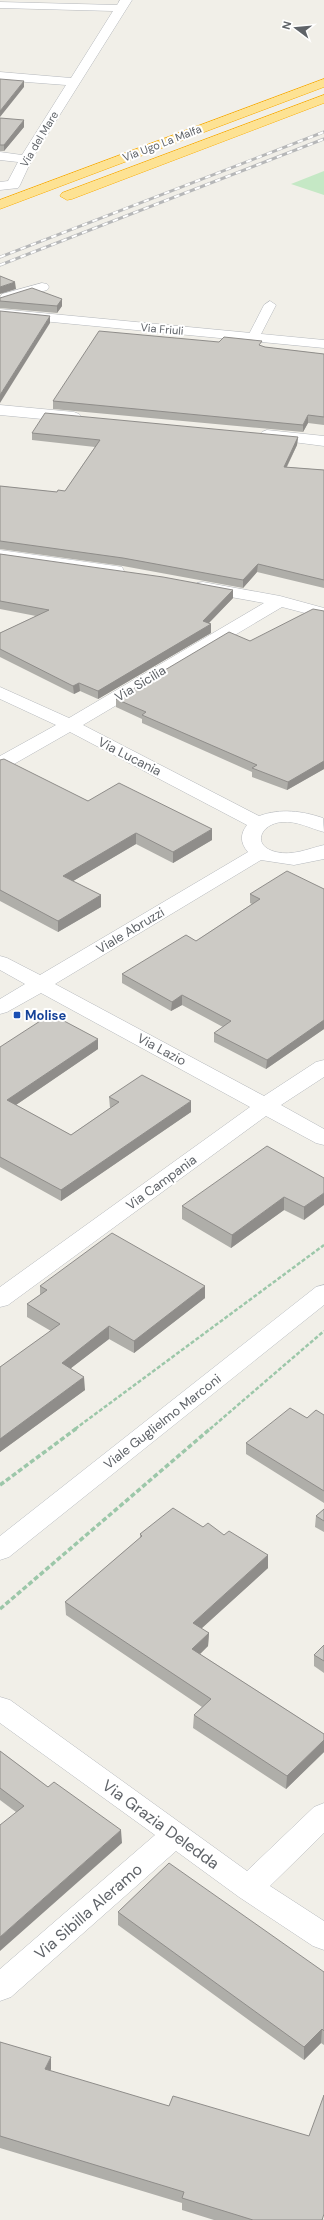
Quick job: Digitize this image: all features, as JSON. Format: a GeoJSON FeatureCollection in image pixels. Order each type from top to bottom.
{"type":"FeatureCollection","features":[{"type":"Feature","properties":{"kind":"highway","name":"Via Ugo La Malfa"},"geometry":{"type":"LineString","coordinates":[[0,204],[324,83]]}},
{"type":"Feature","properties":{"kind":"highway","name":"Via Ugo La Malfa"},"geometry":{"type":"LineString","coordinates":[[53,201],[324,99]]}},
{"type":"Feature","properties":{"kind":"street"},"geometry":{"type":"LineString","coordinates":[[0,5],[124,4]]}},
{"type":"Feature","properties":{"kind":"street","name":"Via del Mare"},"geometry":{"type":"LineString","coordinates":[[0,186],[13,184],[26,159],[124,4]]}},
{"type":"Feature","properties":{"kind":"street"},"geometry":{"type":"LineString","coordinates":[[0,76],[74,82]]}},
{"type":"Feature","properties":{"kind":"street"},"geometry":{"type":"LineString","coordinates":[[0,156],[26,159]]}},
{"type":"Feature","properties":{"kind":"street"},"geometry":{"type":"LineString","coordinates":[[0,300],[14,294],[42,287]]}},
{"type":"Feature","properties":{"kind":"street","name":"Via Friuli"},"geometry":{"type":"LineString","coordinates":[[0,313],[324,344]]}},
{"type":"Feature","properties":{"kind":"street"},"geometry":{"type":"LineString","coordinates":[[0,410],[87,418]]}},
{"type":"Feature","properties":{"kind":"street"},"geometry":{"type":"LineString","coordinates":[[253,434],[324,441]]}},
{"type":"Feature","properties":{"kind":"street"},"geometry":{"type":"LineString","coordinates":[[0,555],[83,565],[128,574]]}},
{"type":"Feature","properties":{"kind":"street"},"geometry":{"type":"LineString","coordinates":[[189,584],[280,601],[324,613]]}},
{"type":"Feature","properties":{"kind":"street","name":"Via Sicilia"},"geometry":{"type":"LineString","coordinates":[[0,764],[70,725],[280,601]]}},
{"type":"Feature","properties":{"kind":"street","name":"Via Lucania"},"geometry":{"type":"LineString","coordinates":[[0,692],[70,725],[260,824]]}},
{"type":"Feature","properties":{"kind":"street"},"geometry":{"type":"LineString","coordinates":[[319,818],[283,816],[260,824],[254,829],[251,841],[261,852],[284,860],[303,859],[323,854]]}},
{"type":"Feature","properties":{"kind":"street","name":"Viale Abruzzi"},"geometry":{"type":"LineString","coordinates":[[0,1008],[261,852]]}},
{"type":"Feature","properties":{"kind":"street","name":"Via Lazio"},"geometry":{"type":"LineString","coordinates":[[0,962],[266,1105],[324,1138]]}},
{"type":"Feature","properties":{"kind":"street","name":"Via Campania"},"geometry":{"type":"LineString","coordinates":[[0,1299],[266,1105],[324,1067]]}},
{"type":"Feature","properties":{"kind":"street","name":"Viale Guglielmo Marconi"},"geometry":{"type":"LineString","coordinates":[[0,1550],[324,1293]]}},
{"type":"Feature","properties":{"kind":"street","name":"Via Grazia Deledda"},"geometry":{"type":"LineString","coordinates":[[0,1708],[176,1834],[248,1888],[324,1936]]}},
{"type":"Feature","properties":{"kind":"street"},"geometry":{"type":"LineString","coordinates":[[248,1888],[324,1815]]}},
{"type":"Feature","properties":{"kind":"street","name":"Via Sibilla Aleramo"},"geometry":{"type":"LineString","coordinates":[[0,1988],[176,1834]]}},
{"type":"Feature","properties":{"kind":"lane"},"geometry":{"type":"LineString","coordinates":[[252,338],[270,305]]}},
{"type":"Feature","properties":{"kind":"path"},"geometry":{"type":"LineString","coordinates":[[0,1485],[324,1246]]}},
{"type":"Feature","properties":{"kind":"path"},"geometry":{"type":"LineString","coordinates":[[0,1609],[324,1331]]}},
{"type":"Feature","properties":{"kind":"green space"},"geometry":{"type":"Polygon","coordinates":[[[324,171],[324,195],[291,184],[324,171]]]}},
{"type":"Feature","properties":{"kind":"building"},"geometry":{"type":"Polygon","coordinates":[[[0,79],[24,81],[0,111],[0,79]]]}},
{"type":"Feature","properties":{"kind":"building"},"geometry":{"type":"Polygon","coordinates":[[[0,118],[24,120],[4,145],[0,145],[0,118]]]}},
{"type":"Feature","properties":{"kind":"building"},"geometry":{"type":"Polygon","coordinates":[[[0,276],[15,282],[0,287],[0,276]]]}},
{"type":"Feature","properties":{"kind":"building"},"geometry":{"type":"Polygon","coordinates":[[[32,288],[62,299],[57,306],[0,301],[0,298],[32,288]]]}},
{"type":"Feature","properties":{"kind":"building"},"geometry":{"type":"Polygon","coordinates":[[[0,311],[50,316],[0,395],[0,311]]]}},
{"type":"Feature","properties":{"kind":"building"},"geometry":{"type":"Polygon","coordinates":[[[99,331],[219,342],[224,337],[262,341],[259,345],[265,347],[324,354],[324,417],[308,415],[303,425],[53,401],[99,331]]]}},
{"type":"Feature","properties":{"kind":"building"},"geometry":{"type":"Polygon","coordinates":[[[45,413],[298,437],[284,467],[324,470],[324,580],[258,564],[243,580],[123,558],[0,541],[0,486],[57,492],[58,490],[65,491],[100,440],[32,433],[45,413]]]}},
{"type":"Feature","properties":{"kind":"building"},"geometry":{"type":"Polygon","coordinates":[[[0,554],[163,577],[233,590],[203,621],[211,624],[98,691],[79,683],[73,686],[0,649],[0,633],[49,610],[0,601],[0,554]]]}},
{"type":"Feature","properties":{"kind":"building"},"geometry":{"type":"Polygon","coordinates":[[[313,609],[324,611],[324,761],[288,782],[252,768],[257,765],[142,715],[146,712],[116,699],[229,632],[250,641],[313,609]]]}},
{"type":"Feature","properties":{"kind":"building"},"geometry":{"type":"Polygon","coordinates":[[[4,759],[88,801],[119,783],[212,829],[173,852],[136,833],[63,876],[101,895],[58,921],[0,890],[0,760],[4,759]]]}},
{"type":"Feature","properties":{"kind":"building"},"geometry":{"type":"Polygon","coordinates":[[[287,871],[324,889],[324,1020],[267,1060],[214,1033],[231,1021],[182,995],[172,1002],[122,974],[186,935],[196,941],[260,899],[250,894],[287,871]]]}},
{"type":"Feature","properties":{"kind":"building"},"geometry":{"type":"Polygon","coordinates":[[[51,1014],[98,1039],[7,1100],[71,1135],[119,1102],[109,1097],[142,1075],[191,1101],[61,1190],[0,1157],[0,1047],[51,1014]]]}},
{"type":"Feature","properties":{"kind":"building"},"geometry":{"type":"Polygon","coordinates":[[[267,1146],[324,1178],[324,1193],[304,1207],[284,1197],[232,1235],[182,1206],[267,1146]]]}},
{"type":"Feature","properties":{"kind":"building"},"geometry":{"type":"Polygon","coordinates":[[[112,1233],[205,1286],[134,1341],[109,1326],[62,1363],[84,1377],[0,1439],[0,1367],[60,1324],[27,1304],[47,1290],[40,1286],[112,1233]]]}},
{"type":"Feature","properties":{"kind":"building"},"geometry":{"type":"Polygon","coordinates":[[[290,1408],[307,1418],[316,1410],[324,1415],[324,1491],[246,1443],[290,1408]]]}},
{"type":"Feature","properties":{"kind":"building"},"geometry":{"type":"Polygon","coordinates":[[[173,1508],[203,1527],[208,1523],[224,1535],[229,1531],[268,1555],[193,1623],[209,1633],[192,1649],[324,1734],[324,1740],[287,1776],[194,1715],[211,1699],[65,1602],[142,1536],[140,1534],[173,1508]]]}},
{"type":"Feature","properties":{"kind":"building"},"geometry":{"type":"Polygon","coordinates":[[[324,1509],[324,1521],[316,1516],[324,1509]]]}},
{"type":"Feature","properties":{"kind":"building"},"geometry":{"type":"Polygon","coordinates":[[[324,1645],[324,1661],[314,1655],[324,1645]]]}},
{"type":"Feature","properties":{"kind":"building"},"geometry":{"type":"Polygon","coordinates":[[[0,1751],[48,1787],[54,1782],[121,1830],[0,1937],[0,1825],[24,1806],[0,1788],[0,1751]]]}},
{"type":"Feature","properties":{"kind":"building"},"geometry":{"type":"Polygon","coordinates":[[[169,1863],[324,1972],[324,2031],[322,2029],[304,2047],[118,1912],[169,1863]]]}},
{"type":"Feature","properties":{"kind":"building"},"geometry":{"type":"Polygon","coordinates":[[[0,2042],[51,2057],[45,2069],[169,2106],[173,2096],[309,2136],[324,2095],[324,2214],[322,2220],[253,2220],[182,2198],[184,2192],[0,2136],[0,2042]]]}},
{"type":"Feature","properties":{"kind":"railway"},"geometry":{"type":"LineString","coordinates":[[0,257],[324,132]]}},
{"type":"Feature","properties":{"kind":"railway"},"geometry":{"type":"LineString","coordinates":[[0,265],[324,139]]}},
{"type":"Feature","properties":{"kind":"place","name":"Molise"},"geometry":{"type":"Point","coordinates":[17,1015]}}]}
